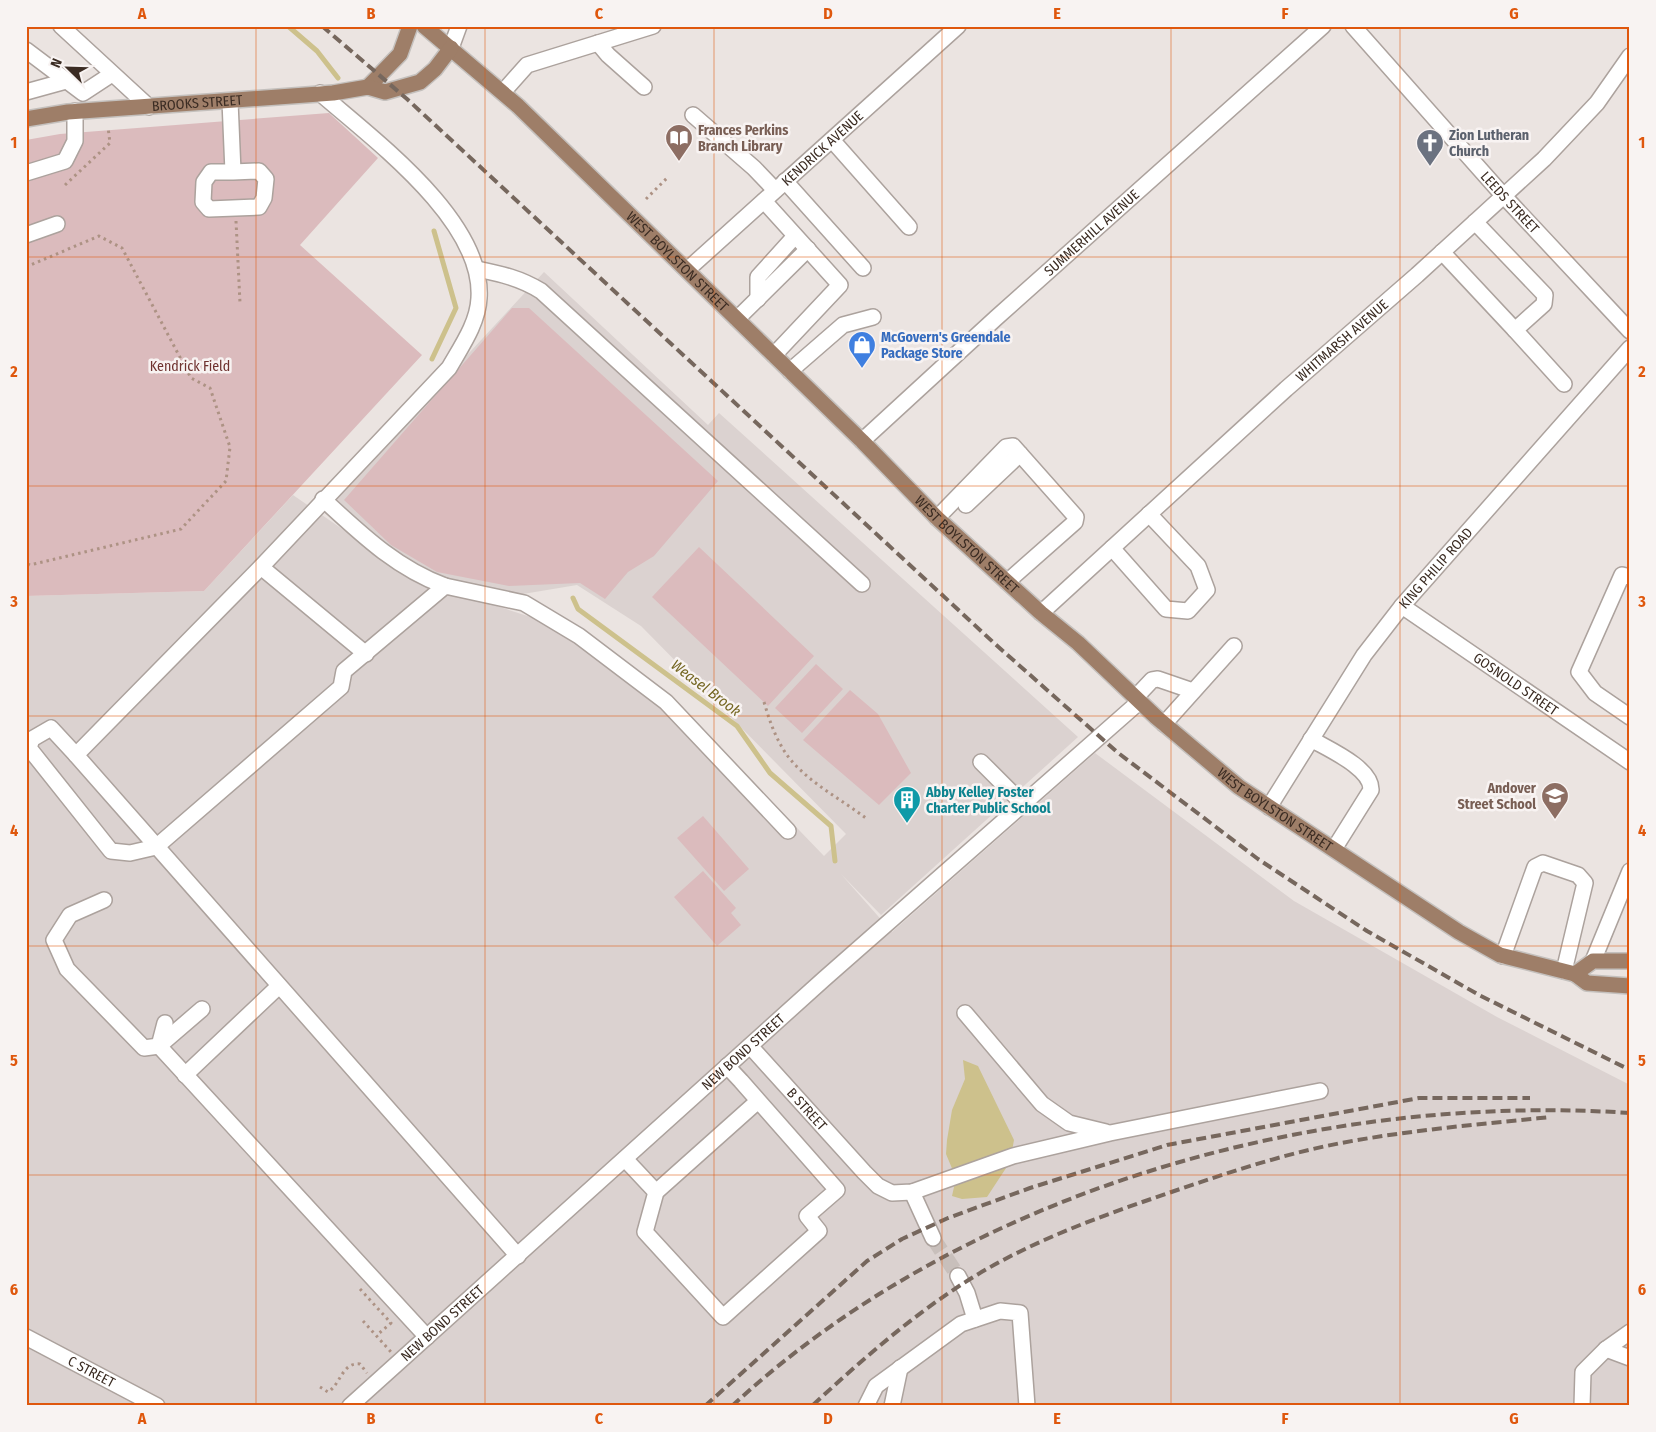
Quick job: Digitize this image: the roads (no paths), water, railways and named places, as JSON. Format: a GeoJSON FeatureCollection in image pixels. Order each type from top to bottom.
{"type":"FeatureCollection","features":[{"type":"Feature","properties":{"kind":"main road"},"geometry":{"type":"LineString","coordinates":[[368,87],[400,54],[410,26]]}},
{"type":"Feature","properties":{"kind":"main road","name":"WEST BOYLSTON STREET"},"geometry":{"type":"LineString","coordinates":[[424,26],[502,92],[862,441],[937,518],[1041,613],[1078,643],[1137,700],[1239,787],[1458,932],[1504,956],[1569,973],[1587,983],[1630,986]]}},
{"type":"Feature","properties":{"kind":"main road","name":"BROOKS STREET"},"geometry":{"type":"LineString","coordinates":[[26,119],[94,110],[230,101],[368,87],[385,92],[420,82],[435,69],[451,48]]}},
{"type":"Feature","properties":{"kind":"main road"},"geometry":{"type":"LineString","coordinates":[[1569,973],[1593,961],[1630,961]]}},
{"type":"Feature","properties":{"kind":"street"},"geometry":{"type":"LineString","coordinates":[[61,26],[149,107]]}},
{"type":"Feature","properties":{"kind":"street"},"geometry":{"type":"LineString","coordinates":[[451,48],[459,26]]}},
{"type":"Feature","properties":{"kind":"street"},"geometry":{"type":"LineString","coordinates":[[502,92],[527,65],[653,26]]}},
{"type":"Feature","properties":{"kind":"street","name":"KENDRICK AVENUE"},"geometry":{"type":"LineString","coordinates":[[687,270],[958,26]]}},
{"type":"Feature","properties":{"kind":"street","name":"SUMMERHILL AVENUE"},"geometry":{"type":"LineString","coordinates":[[862,441],[996,318],[1322,26]]}},
{"type":"Feature","properties":{"kind":"street","name":"LEEDS STREET"},"geometry":{"type":"LineString","coordinates":[[1354,26],[1504,196],[1630,331]]}},
{"type":"Feature","properties":{"kind":"street"},"geometry":{"type":"LineString","coordinates":[[598,43],[608,55],[644,88]]}},
{"type":"Feature","properties":{"kind":"street"},"geometry":{"type":"LineString","coordinates":[[26,50],[83,93],[90,100],[94,110]]}},
{"type":"Feature","properties":{"kind":"street","name":"WHITMARSH AVENUE"},"geometry":{"type":"LineString","coordinates":[[1041,613],[1286,389],[1442,252],[1544,159],[1597,103],[1630,56]]}},
{"type":"Feature","properties":{"kind":"street"},"geometry":{"type":"LineString","coordinates":[[83,93],[112,74]]}},
{"type":"Feature","properties":{"kind":"street"},"geometry":{"type":"LineString","coordinates":[[26,92],[66,81]]}},
{"type":"Feature","properties":{"kind":"street"},"geometry":{"type":"LineString","coordinates":[[76,755],[261,567],[448,368],[471,328],[479,300],[478,269],[464,238],[434,198],[401,163],[320,93]]}},
{"type":"Feature","properties":{"kind":"street"},"geometry":{"type":"LineString","coordinates":[[230,101],[233,172]]}},
{"type":"Feature","properties":{"kind":"street"},"geometry":{"type":"LineString","coordinates":[[26,173],[65,161],[75,141],[75,112]]}},
{"type":"Feature","properties":{"kind":"street"},"geometry":{"type":"LineString","coordinates":[[692,115],[754,168],[780,186],[863,268]]}},
{"type":"Feature","properties":{"kind":"street"},"geometry":{"type":"LineString","coordinates":[[832,140],[909,227]]}},
{"type":"Feature","properties":{"kind":"street"},"geometry":{"type":"LineString","coordinates":[[259,171],[266,179],[264,198],[259,207],[209,209],[203,202],[204,182],[210,172],[233,172],[259,171]]}},
{"type":"Feature","properties":{"kind":"street"},"geometry":{"type":"LineString","coordinates":[[764,201],[840,286],[774,355]]}},
{"type":"Feature","properties":{"kind":"street"},"geometry":{"type":"LineString","coordinates":[[1475,222],[1545,295],[1544,304],[1516,330]]}},
{"type":"Feature","properties":{"kind":"street"},"geometry":{"type":"LineString","coordinates":[[26,235],[57,224]]}},
{"type":"Feature","properties":{"kind":"street"},"geometry":{"type":"LineString","coordinates":[[758,299],[758,277],[796,236]]}},
{"type":"Feature","properties":{"kind":"street"},"geometry":{"type":"LineString","coordinates":[[737,319],[808,249]]}},
{"type":"Feature","properties":{"kind":"street"},"geometry":{"type":"LineString","coordinates":[[1442,252],[1564,384]]}},
{"type":"Feature","properties":{"kind":"street"},"geometry":{"type":"LineString","coordinates":[[478,269],[510,276],[526,282],[540,292],[862,584]]}},
{"type":"Feature","properties":{"kind":"street"},"geometry":{"type":"LineString","coordinates":[[790,371],[844,325],[873,317]]}},
{"type":"Feature","properties":{"kind":"street","name":"KING PHILIP ROAD"},"geometry":{"type":"LineString","coordinates":[[1269,807],[1364,655],[1402,606],[1630,348]]}},
{"type":"Feature","properties":{"kind":"street"},"geometry":{"type":"LineString","coordinates":[[937,518],[1006,447],[1013,446],[1076,518],[1075,522],[1007,582]]}},
{"type":"Feature","properties":{"kind":"street"},"geometry":{"type":"LineString","coordinates":[[966,505],[1020,454]]}},
{"type":"Feature","properties":{"kind":"street"},"geometry":{"type":"LineString","coordinates":[[323,499],[371,543],[396,562],[423,578],[445,586],[524,603],[579,636],[666,702],[788,831]]}},
{"type":"Feature","properties":{"kind":"street"},"geometry":{"type":"LineString","coordinates":[[1112,548],[1166,609],[1188,611],[1207,590],[1198,566],[1149,514]]}},
{"type":"Feature","properties":{"kind":"street"},"geometry":{"type":"LineString","coordinates":[[261,567],[366,654]]}},
{"type":"Feature","properties":{"kind":"street"},"geometry":{"type":"LineString","coordinates":[[1630,577],[1622,575],[1579,672],[1595,693],[1630,717]]}},
{"type":"Feature","properties":{"kind":"street"},"geometry":{"type":"LineString","coordinates":[[445,586],[344,671],[341,687],[156,847],[130,853],[111,851],[28,748],[32,739],[51,728],[76,755],[156,847],[518,1256]]}},
{"type":"Feature","properties":{"kind":"street","name":"GOSNOLD STREET"},"geometry":{"type":"LineString","coordinates":[[1402,606],[1630,762]]}},
{"type":"Feature","properties":{"kind":"street"},"geometry":{"type":"LineString","coordinates":[[1164,724],[1234,646]]}},
{"type":"Feature","properties":{"kind":"street","name":"NEW BOND STREET"},"geometry":{"type":"LineString","coordinates":[[350,1406],[727,1066],[1023,804],[1137,700],[1152,680],[1158,680],[1193,691]]}},
{"type":"Feature","properties":{"kind":"street"},"geometry":{"type":"LineString","coordinates":[[1311,739],[1350,762],[1365,774],[1371,784],[1371,790],[1334,849]]}},
{"type":"Feature","properties":{"kind":"street"},"geometry":{"type":"LineString","coordinates":[[981,762],[1023,804]]}},
{"type":"Feature","properties":{"kind":"street"},"geometry":{"type":"LineString","coordinates":[[1504,956],[1535,867],[1543,864],[1578,875],[1585,883],[1569,973]]}},
{"type":"Feature","properties":{"kind":"street"},"geometry":{"type":"LineString","coordinates":[[1593,961],[1630,871]]}},
{"type":"Feature","properties":{"kind":"street"},"geometry":{"type":"LineString","coordinates":[[104,900],[70,915],[48,938],[67,968],[144,1048],[159,1046],[202,1009]]}},
{"type":"Feature","properties":{"kind":"street"},"geometry":{"type":"LineString","coordinates":[[185,1075],[279,986]]}},
{"type":"Feature","properties":{"kind":"street"},"geometry":{"type":"LineString","coordinates":[[965,1013],[1042,1104],[1068,1123],[1110,1133]]}},
{"type":"Feature","properties":{"kind":"street"},"geometry":{"type":"LineString","coordinates":[[159,1046],[165,1023]]}},
{"type":"Feature","properties":{"kind":"street"},"geometry":{"type":"LineString","coordinates":[[159,1046],[427,1337]]}},
{"type":"Feature","properties":{"kind":"street","name":"B STREET"},"geometry":{"type":"LineString","coordinates":[[750,1046],[878,1186],[892,1193],[912,1192]]}},
{"type":"Feature","properties":{"kind":"street"},"geometry":{"type":"LineString","coordinates":[[727,1066],[837,1190],[807,1216],[819,1231],[723,1317],[645,1232],[656,1192],[758,1101]]}},
{"type":"Feature","properties":{"kind":"street"},"geometry":{"type":"LineString","coordinates":[[933,1238],[912,1192],[1014,1156],[1110,1133],[1320,1091]]}},
{"type":"Feature","properties":{"kind":"street"},"geometry":{"type":"LineString","coordinates":[[625,1159],[656,1192]]}},
{"type":"Feature","properties":{"kind":"street"},"geometry":{"type":"LineString","coordinates":[[958,1276],[967,1293],[976,1318]]}},
{"type":"Feature","properties":{"kind":"street"},"geometry":{"type":"LineString","coordinates":[[866,1406],[876,1386],[961,1324],[1000,1311],[1020,1313],[1027,1406]]}},
{"type":"Feature","properties":{"kind":"street"},"geometry":{"type":"LineString","coordinates":[[1582,1406],[1583,1372],[1606,1349],[1630,1332]]}},
{"type":"Feature","properties":{"kind":"street","name":"C STREET"},"geometry":{"type":"LineString","coordinates":[[28,1335],[157,1406]]}},
{"type":"Feature","properties":{"kind":"street"},"geometry":{"type":"LineString","coordinates":[[1606,1349],[1630,1358]]}},
{"type":"Feature","properties":{"kind":"street"},"geometry":{"type":"LineString","coordinates":[[892,1406],[900,1368]]}},
{"type":"Feature","properties":{"kind":"waterway","name":"Weasel Brook"},"geometry":{"type":"LineString","coordinates":[[288,26],[317,51],[338,78]]}},
{"type":"Feature","properties":{"kind":"waterway","name":"Weasel Brook"},"geometry":{"type":"LineString","coordinates":[[432,359],[456,308],[434,231]]}},
{"type":"Feature","properties":{"kind":"waterway","name":"Weasel Brook"},"geometry":{"type":"LineString","coordinates":[[573,598],[578,609],[737,726],[770,773],[831,826],[835,861]]}},
{"type":"Feature","properties":{"kind":"tunnel"},"geometry":{"type":"LineString","coordinates":[[933,1238],[958,1276]]}},
{"type":"Feature","properties":{"kind":"railway"},"geometry":{"type":"LineString","coordinates":[[322,26],[407,99],[994,643],[1117,752],[1258,859],[1367,931],[1479,995],[1630,1070]]}},
{"type":"Feature","properties":{"kind":"railway"},"geometry":{"type":"LineString","coordinates":[[705,1406],[867,1261],[902,1239],[948,1218],[1030,1188],[1167,1145],[1419,1098],[1530,1098]]}},
{"type":"Feature","properties":{"kind":"railway"},"geometry":{"type":"LineString","coordinates":[[732,1406],[825,1331],[927,1266],[1036,1213],[1151,1171],[1270,1140],[1390,1120],[1511,1111],[1630,1113]]}},
{"type":"Feature","properties":{"kind":"railway"},"geometry":{"type":"LineString","coordinates":[[813,1405],[891,1336],[953,1290],[1018,1252],[1085,1223],[1223,1175],[1317,1148],[1367,1138],[1551,1117]]}},
{"type":"Feature","properties":{"kind":"place","name":"Frances Perkins Branch Library"},"geometry":{"type":"Point","coordinates":[679,162]}},
{"type":"Feature","properties":{"kind":"place","name":"Zion Lutheran Church"},"geometry":{"type":"Point","coordinates":[1430,167]}},
{"type":"Feature","properties":{"kind":"place","name":"McGovern's Greendale Package Store"},"geometry":{"type":"Point","coordinates":[862,369]}},
{"type":"Feature","properties":{"kind":"place","name":"Andover Street School"},"geometry":{"type":"Point","coordinates":[1555,820]}},
{"type":"Feature","properties":{"kind":"place","name":"Abby Kelley Foster Charter Public School"},"geometry":{"type":"Point","coordinates":[907,824]}},
{"type":"Feature","properties":{"kind":"park label","name":"Kendrick Field"},"geometry":{"type":"Point","coordinates":[190,366]}}]}
